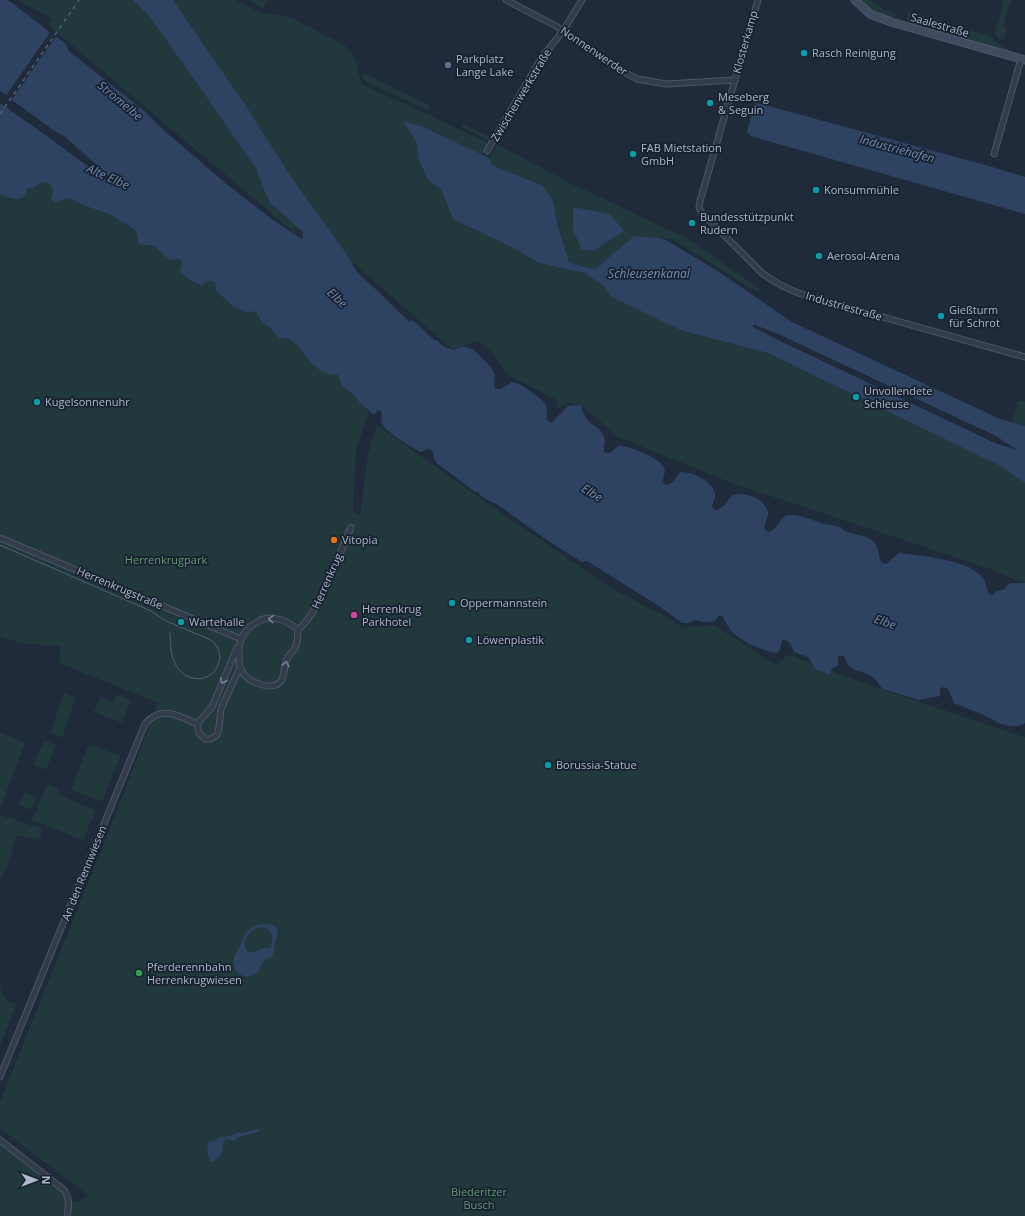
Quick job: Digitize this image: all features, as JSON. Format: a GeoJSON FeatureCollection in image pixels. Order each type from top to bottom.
{"type":"FeatureCollection","features":[{"type":"Feature","properties":{"kind":"main road","name":"Saalestraße"},"geometry":{"type":"LineString","coordinates":[[855,0],[870,14],[891,22],[1023,60]]}},
{"type":"Feature","properties":{"kind":"street","name":"Nonnenwerder"},"geometry":{"type":"LineString","coordinates":[[506,0],[563,30],[615,67],[636,79],[673,84],[734,80]]}},
{"type":"Feature","properties":{"kind":"street","name":"Zwischenwerkstraße"},"geometry":{"type":"LineString","coordinates":[[487,151],[542,57],[563,30],[582,0]]}},
{"type":"Feature","properties":{"kind":"street","name":"Klosterkamp"},"geometry":{"type":"LineString","coordinates":[[700,200],[758,0]]}},
{"type":"Feature","properties":{"kind":"street"},"geometry":{"type":"LineString","coordinates":[[994,154],[1023,60]]}},
{"type":"Feature","properties":{"kind":"street","name":"Industriestraße"},"geometry":{"type":"LineString","coordinates":[[700,200],[699,208],[705,216],[762,273],[788,289],[801,294],[1025,357]]}},
{"type":"Feature","properties":{"kind":"street","name":"Herrenkrug"},"geometry":{"type":"LineString","coordinates":[[240,667],[247,677],[261,685],[270,686],[280,682],[284,675],[288,656],[296,644],[298,630],[312,613],[351,527]]}},
{"type":"Feature","properties":{"kind":"street","name":"Herrenkrugstraße"},"geometry":{"type":"LineString","coordinates":[[0,538],[240,639]]}},
{"type":"Feature","properties":{"kind":"street"},"geometry":{"type":"LineString","coordinates":[[238,645],[240,667],[220,711],[217,735],[206,740],[199,733],[197,724],[212,707],[240,639],[244,633],[261,620],[268,618],[280,620],[298,630]]}},
{"type":"Feature","properties":{"kind":"street","name":"An den Rennwiesen"},"geometry":{"type":"LineString","coordinates":[[0,1077],[145,724],[156,715],[165,713],[177,715],[197,724]]}},
{"type":"Feature","properties":{"kind":"street"},"geometry":{"type":"LineString","coordinates":[[0,1140],[64,1190],[69,1202],[67,1216]]}},
{"type":"Feature","properties":{"kind":"green space"},"geometry":{"type":"Polygon","coordinates":[[[19,0],[133,0],[149,16],[256,169],[269,202],[300,229],[295,228],[294,230],[298,236],[49,26],[52,19],[20,2],[19,0]]]}},
{"type":"Feature","properties":{"kind":"green space"},"geometry":{"type":"Polygon","coordinates":[[[173,0],[236,0],[261,13],[283,15],[291,18],[344,45],[355,59],[362,84],[489,143],[482,155],[424,127],[403,121],[416,142],[419,160],[427,179],[441,189],[453,219],[515,249],[539,263],[584,273],[604,286],[612,297],[680,330],[768,353],[1002,467],[1025,483],[1025,583],[985,567],[734,484],[618,437],[582,406],[568,402],[557,409],[557,400],[506,374],[492,352],[477,341],[452,349],[350,260],[292,178],[248,109],[173,0]]]}},
{"type":"Feature","properties":{"kind":"green space"},"geometry":{"type":"Polygon","coordinates":[[[248,0],[268,0],[263,9],[248,0]]]}},
{"type":"Feature","properties":{"kind":"green space"},"geometry":{"type":"Polygon","coordinates":[[[859,0],[872,0],[875,4],[882,6],[881,9],[893,12],[896,15],[893,20],[871,11],[859,0]]]}},
{"type":"Feature","properties":{"kind":"green space"},"geometry":{"type":"Polygon","coordinates":[[[1004,0],[1011,0],[1003,26],[1007,28],[1004,39],[1002,40],[997,38],[995,32],[1004,0]]]}},
{"type":"Feature","properties":{"kind":"green space"},"geometry":{"type":"Polygon","coordinates":[[[908,11],[991,36],[999,45],[1008,49],[1008,51],[907,24],[908,11]]]}},
{"type":"Feature","properties":{"kind":"green space"},"geometry":{"type":"Polygon","coordinates":[[[364,73],[430,106],[428,111],[364,81],[362,78],[364,73]]]}},
{"type":"Feature","properties":{"kind":"green space"},"geometry":{"type":"Polygon","coordinates":[[[463,124],[491,137],[490,141],[462,127],[463,124]]]}},
{"type":"Feature","properties":{"kind":"green space"},"geometry":{"type":"Polygon","coordinates":[[[497,144],[570,183],[689,239],[760,289],[757,292],[672,239],[634,236],[595,269],[569,262],[558,227],[555,211],[542,185],[492,165],[489,158],[497,144]]]}},
{"type":"Feature","properties":{"kind":"green space"},"geometry":{"type":"Polygon","coordinates":[[[43,182],[49,183],[60,200],[70,198],[83,205],[113,216],[135,230],[138,239],[143,244],[151,245],[162,254],[180,259],[182,263],[181,273],[188,279],[201,286],[208,281],[214,282],[216,284],[215,290],[224,297],[257,313],[262,323],[269,327],[279,338],[288,338],[297,345],[311,363],[338,375],[342,386],[354,395],[369,411],[356,451],[353,511],[360,515],[368,454],[377,425],[611,588],[684,628],[714,625],[775,665],[789,654],[811,663],[816,670],[830,675],[831,671],[1025,737],[1025,1216],[0,1216],[0,1143],[62,1191],[66,1202],[78,1202],[88,1195],[0,1128],[0,1101],[111,826],[158,703],[59,663],[61,646],[19,643],[0,636],[0,194],[12,199],[28,188],[33,188],[43,182]]]}},
{"type":"Feature","properties":{"kind":"green space"},"geometry":{"type":"Polygon","coordinates":[[[1018,401],[1025,402],[1025,426],[1012,422],[1018,401]]]}},
{"type":"Feature","properties":{"kind":"green space"},"geometry":{"type":"Polygon","coordinates":[[[64,693],[76,697],[62,738],[50,733],[64,693]]]}},
{"type":"Feature","properties":{"kind":"green space"},"geometry":{"type":"Polygon","coordinates":[[[116,694],[131,700],[122,723],[94,712],[100,697],[113,702],[116,694]]]}},
{"type":"Feature","properties":{"kind":"green space"},"geometry":{"type":"Polygon","coordinates":[[[0,732],[25,743],[0,809],[0,732]]]}},
{"type":"Feature","properties":{"kind":"green space"},"geometry":{"type":"Polygon","coordinates":[[[44,740],[56,745],[46,770],[33,765],[44,740]]]}},
{"type":"Feature","properties":{"kind":"green space"},"geometry":{"type":"Polygon","coordinates":[[[89,744],[120,756],[102,802],[71,790],[89,744]]]}},
{"type":"Feature","properties":{"kind":"green space"},"geometry":{"type":"Polygon","coordinates":[[[47,784],[59,789],[57,794],[96,810],[83,840],[32,820],[47,784]]]}},
{"type":"Feature","properties":{"kind":"green space"},"geometry":{"type":"Polygon","coordinates":[[[25,792],[37,797],[31,810],[19,805],[25,792]]]}},
{"type":"Feature","properties":{"kind":"green space"},"geometry":{"type":"Polygon","coordinates":[[[0,815],[42,829],[41,836],[37,840],[17,835],[6,870],[0,879],[0,815]]]}},
{"type":"Feature","properties":{"kind":"green space"},"geometry":{"type":"Polygon","coordinates":[[[0,983],[4,997],[11,1003],[16,1004],[0,1046],[0,983]]]}},
{"type":"Feature","properties":{"kind":"water"},"geometry":{"type":"Polygon","coordinates":[[[0,0],[8,0],[65,43],[69,51],[143,110],[168,134],[229,186],[273,220],[302,239],[303,232],[269,202],[256,169],[149,16],[133,0],[173,0],[248,109],[292,178],[350,259],[356,270],[409,321],[412,320],[440,344],[453,350],[463,346],[474,350],[489,365],[495,375],[494,386],[496,389],[500,389],[512,382],[521,385],[541,399],[545,403],[547,409],[546,417],[551,423],[568,406],[581,405],[586,418],[600,430],[604,436],[604,452],[610,453],[619,445],[630,448],[657,460],[662,464],[665,470],[663,480],[665,485],[672,482],[680,472],[690,473],[701,478],[714,489],[715,497],[712,506],[715,510],[722,507],[734,495],[749,495],[759,500],[766,508],[768,514],[765,523],[765,530],[768,532],[774,529],[785,516],[796,515],[824,524],[837,526],[847,532],[870,539],[877,547],[882,563],[886,564],[899,553],[942,559],[964,565],[980,575],[984,580],[989,594],[992,595],[997,591],[1003,590],[1010,583],[1025,583],[1025,723],[1008,726],[997,722],[954,703],[948,689],[942,687],[940,689],[940,696],[919,700],[883,689],[872,677],[848,665],[844,656],[839,656],[838,665],[831,670],[830,675],[816,670],[808,657],[794,652],[787,640],[782,640],[780,649],[777,653],[758,648],[739,638],[722,616],[719,616],[715,621],[704,622],[694,620],[689,623],[682,623],[659,606],[587,561],[582,562],[540,535],[498,505],[484,498],[478,492],[475,492],[438,464],[434,459],[433,452],[430,449],[421,452],[394,435],[382,424],[381,411],[378,410],[374,415],[360,403],[354,395],[342,386],[338,375],[330,375],[320,370],[311,363],[297,345],[288,338],[279,338],[269,327],[262,323],[257,313],[250,311],[246,313],[234,307],[215,290],[216,284],[214,282],[208,281],[201,286],[188,279],[180,272],[182,264],[180,259],[172,260],[153,246],[138,242],[135,230],[113,216],[83,205],[70,198],[60,200],[55,203],[51,199],[53,190],[49,183],[43,182],[33,188],[28,188],[24,197],[18,199],[6,197],[0,194],[0,103],[105,179],[109,180],[110,177],[64,136],[53,130],[0,91],[0,0]]]}},
{"type":"Feature","properties":{"kind":"water","name":"Industriehafen"},"geometry":{"type":"Polygon","coordinates":[[[757,103],[1025,177],[1025,214],[751,136],[747,132],[754,104],[757,103]]]}},
{"type":"Feature","properties":{"kind":"water","name":"Schleusenkanal"},"geometry":{"type":"Polygon","coordinates":[[[403,121],[424,127],[489,158],[492,165],[542,185],[552,199],[558,227],[569,262],[595,269],[634,236],[666,240],[719,272],[792,322],[1000,419],[1025,426],[1025,483],[1002,467],[768,353],[680,330],[612,297],[604,286],[584,273],[539,263],[515,249],[453,219],[441,189],[427,179],[419,160],[416,142],[403,121]],[[753,325],[753,327],[774,338],[997,444],[1017,450],[996,436],[776,333],[753,325]]]}},
{"type":"Feature","properties":{"kind":"water"},"geometry":{"type":"Polygon","coordinates":[[[573,207],[610,214],[624,231],[593,251],[581,249],[573,229],[573,207]]]}},
{"type":"Feature","properties":{"kind":"water"},"geometry":{"type":"Polygon","coordinates":[[[266,924],[274,925],[277,930],[273,955],[264,961],[256,974],[252,976],[243,976],[235,968],[235,955],[250,928],[253,926],[266,924]],[[261,927],[249,934],[244,943],[247,951],[254,952],[264,948],[270,948],[272,938],[268,929],[261,927]]]}},
{"type":"Feature","properties":{"kind":"water"},"geometry":{"type":"Polygon","coordinates":[[[257,1129],[259,1130],[258,1132],[239,1137],[234,1141],[226,1139],[219,1157],[214,1161],[210,1161],[207,1142],[213,1142],[220,1137],[257,1129]]]}},
{"type":"Feature","properties":{"kind":"pier"},"geometry":{"type":"Polygon","coordinates":[[[51,31],[57,35],[11,101],[5,97],[51,31]]]}},
{"type":"Feature","properties":{"kind":"tram line"},"geometry":{"type":"LineString","coordinates":[[0,545],[151,611],[166,621],[211,640],[217,647],[220,655],[216,670],[203,678],[194,678],[183,674],[177,667],[173,658],[170,633]]}},
{"type":"Feature","properties":{"kind":"railway"},"geometry":{"type":"LineString","coordinates":[[0,114],[79,0]]}},
{"type":"Feature","properties":{"kind":"place","name":"Rasch Reinigung"},"geometry":{"type":"Point","coordinates":[804,53]}},
{"type":"Feature","properties":{"kind":"place","name":"Parkplatz Lange Lake"},"geometry":{"type":"Point","coordinates":[448,65]}},
{"type":"Feature","properties":{"kind":"place","name":"Meseberg & Seguin"},"geometry":{"type":"Point","coordinates":[710,103]}},
{"type":"Feature","properties":{"kind":"place","name":"FAB Mietstation GmbH"},"geometry":{"type":"Point","coordinates":[633,154]}},
{"type":"Feature","properties":{"kind":"place","name":"Konsummühle"},"geometry":{"type":"Point","coordinates":[816,190]}},
{"type":"Feature","properties":{"kind":"place","name":"Bundesstützpunkt Rudern"},"geometry":{"type":"Point","coordinates":[692,223]}},
{"type":"Feature","properties":{"kind":"place","name":"Aerosol-Arena"},"geometry":{"type":"Point","coordinates":[819,256]}},
{"type":"Feature","properties":{"kind":"place","name":"Gießturm für Schrot"},"geometry":{"type":"Point","coordinates":[941,316]}},
{"type":"Feature","properties":{"kind":"place","name":"Unvollendete Schleuse"},"geometry":{"type":"Point","coordinates":[856,397]}},
{"type":"Feature","properties":{"kind":"place","name":"Kugelsonnenuhr"},"geometry":{"type":"Point","coordinates":[37,402]}},
{"type":"Feature","properties":{"kind":"place","name":"Vitopia"},"geometry":{"type":"Point","coordinates":[334,540]}},
{"type":"Feature","properties":{"kind":"place","name":"Oppermannstein"},"geometry":{"type":"Point","coordinates":[452,603]}},
{"type":"Feature","properties":{"kind":"place","name":"Herrenkrug Parkhotel"},"geometry":{"type":"Point","coordinates":[354,615]}},
{"type":"Feature","properties":{"kind":"place","name":"Wartehalle"},"geometry":{"type":"Point","coordinates":[181,622]}},
{"type":"Feature","properties":{"kind":"place","name":"Löwenplastik"},"geometry":{"type":"Point","coordinates":[469,640]}},
{"type":"Feature","properties":{"kind":"place","name":"Borussia-Statue"},"geometry":{"type":"Point","coordinates":[548,765]}},
{"type":"Feature","properties":{"kind":"place","name":"Pferderennbahn Herrenkrugwiesen"},"geometry":{"type":"Point","coordinates":[139,973]}},
{"type":"Feature","properties":{"kind":"water label","name":"Stromelbe"},"geometry":{"type":"Point","coordinates":[120,101]}},
{"type":"Feature","properties":{"kind":"water label","name":"Alte Elbe"},"geometry":{"type":"Point","coordinates":[108,177]}},
{"type":"Feature","properties":{"kind":"water label","name":"Elbe"},"geometry":{"type":"Point","coordinates":[337,298]}},
{"type":"Feature","properties":{"kind":"water label","name":"Elbe"},"geometry":{"type":"Point","coordinates":[592,493]}},
{"type":"Feature","properties":{"kind":"water label","name":"Elbe"},"geometry":{"type":"Point","coordinates":[885,622]}},
{"type":"Feature","properties":{"kind":"park label","name":"Herrenkrugpark"},"geometry":{"type":"Point","coordinates":[166,560]}},
{"type":"Feature","properties":{"kind":"park label","name":"Biederitzer Busch"},"geometry":{"type":"Point","coordinates":[479,1198]}}]}
